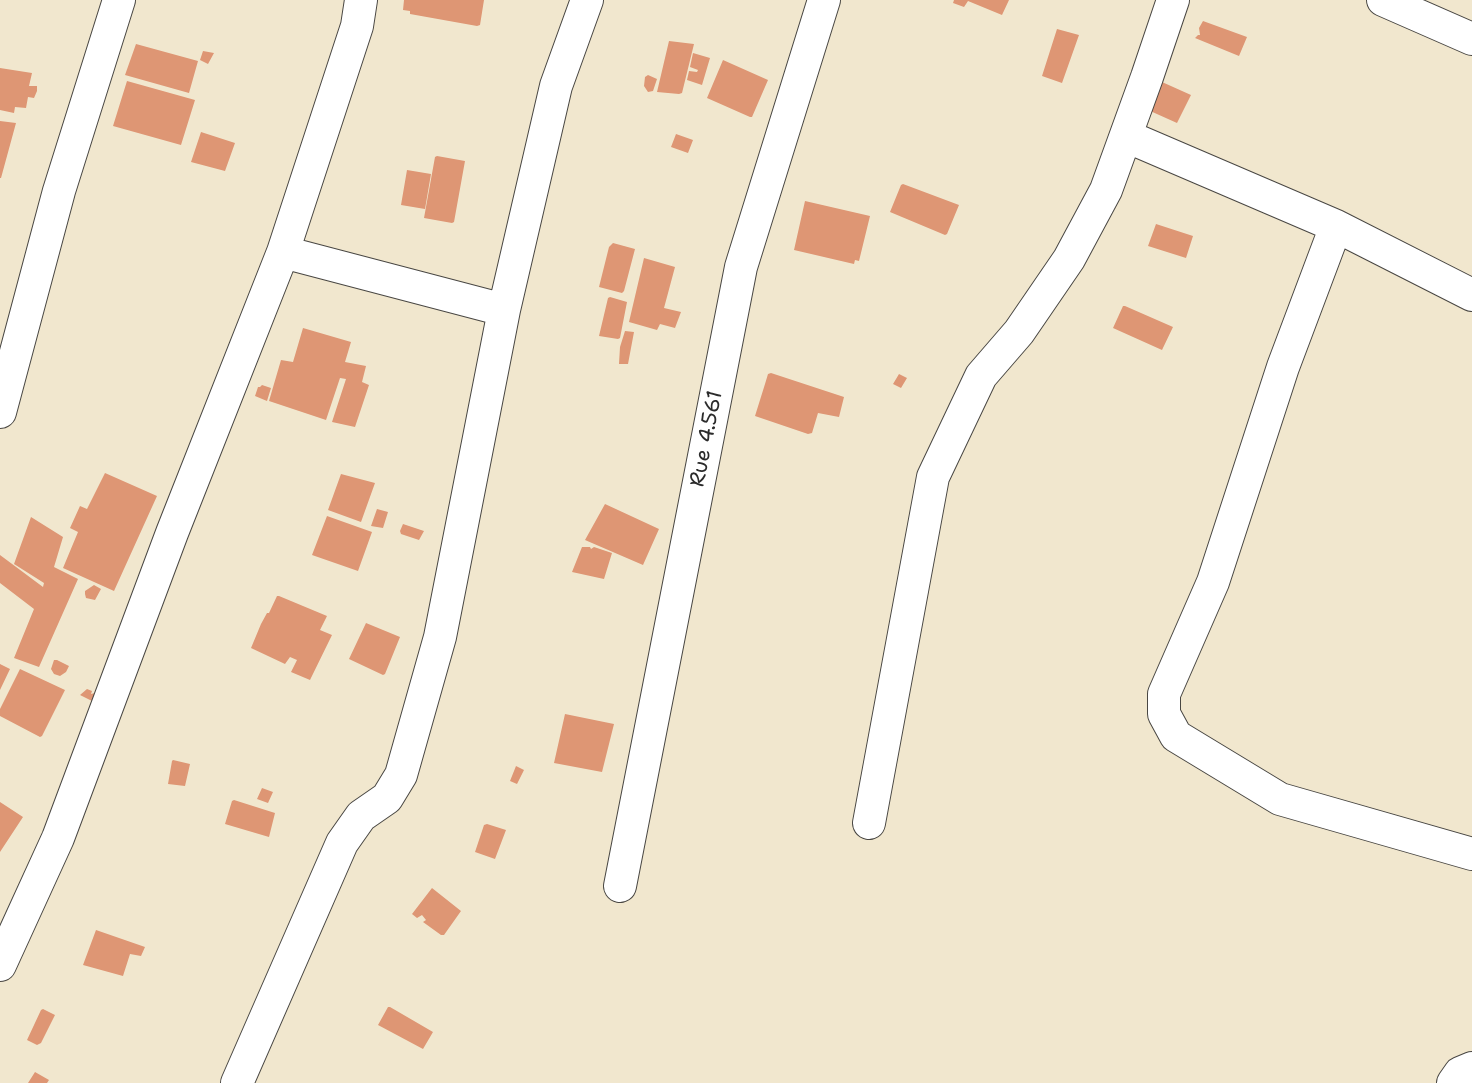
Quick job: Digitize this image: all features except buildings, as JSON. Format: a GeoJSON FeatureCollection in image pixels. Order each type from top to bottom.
{"type":"FeatureCollection","features":[{"type":"Feature","properties":{"kind":"street"},"geometry":{"type":"LineString","coordinates":[[0,412],[59,191],[119,0]]}},
{"type":"Feature","properties":{"kind":"street"},"geometry":{"type":"LineString","coordinates":[[0,965],[58,838],[168,544],[283,252],[357,26],[361,0]]}},
{"type":"Feature","properties":{"kind":"street"},"geometry":{"type":"LineString","coordinates":[[237,1083],[342,843],[361,816],[387,798],[401,775],[440,637],[504,310],[556,86],[587,0]]}},
{"type":"Feature","properties":{"kind":"street","name":"Rue 4.561"},"geometry":{"type":"LineString","coordinates":[[620,886],[741,267],[824,0]]}},
{"type":"Feature","properties":{"kind":"street"},"geometry":{"type":"LineString","coordinates":[[869,823],[933,477],[981,376],[1019,332],[1069,259],[1106,190],[1173,0]]}},
{"type":"Feature","properties":{"kind":"street"},"geometry":{"type":"LineString","coordinates":[[1383,0],[1472,39]]}},
{"type":"Feature","properties":{"kind":"street"},"geometry":{"type":"LineString","coordinates":[[1126,136],[1336,226],[1472,295]]}},
{"type":"Feature","properties":{"kind":"street"},"geometry":{"type":"LineString","coordinates":[[1336,226],[1283,367],[1213,582],[1164,694],[1164,714],[1176,736],[1280,799],[1472,854]]}},
{"type":"Feature","properties":{"kind":"street"},"geometry":{"type":"LineString","coordinates":[[283,252],[504,310]]}},
{"type":"Feature","properties":{"kind":"street"},"geometry":{"type":"LineString","coordinates":[[1453,1083],[1460,1073],[1472,1068]]}}]}
